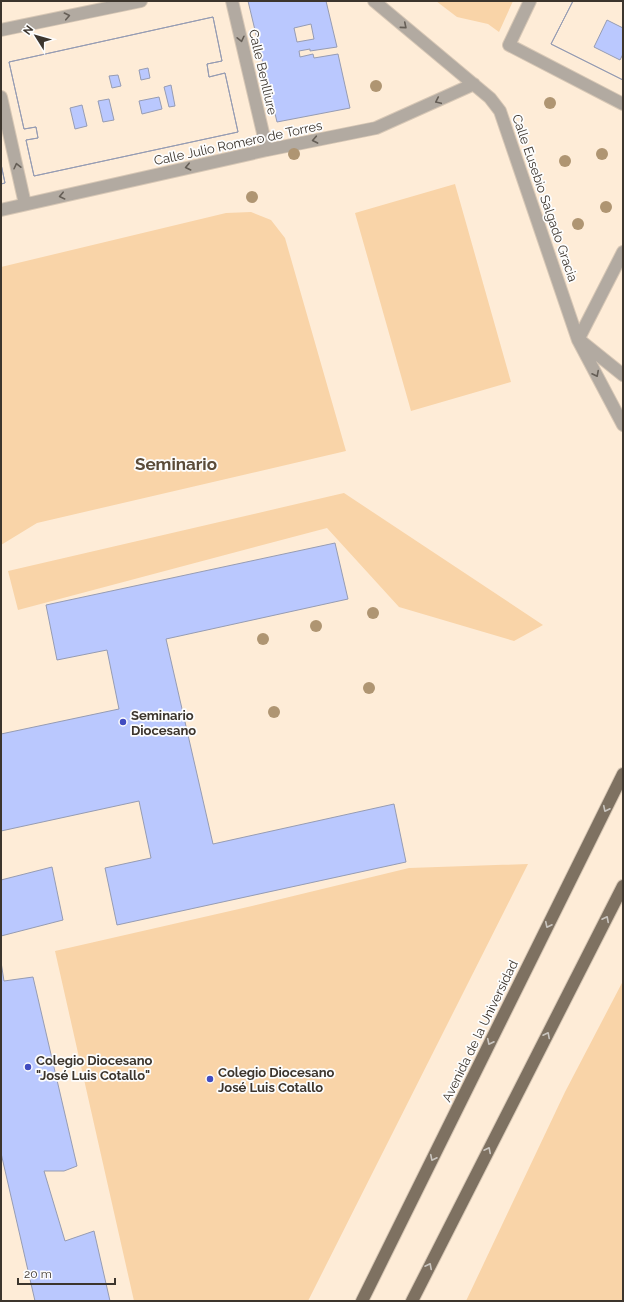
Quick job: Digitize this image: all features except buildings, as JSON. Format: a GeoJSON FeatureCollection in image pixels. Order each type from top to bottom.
{"type":"FeatureCollection","features":[{"type":"Feature","properties":{"kind":"main road","name":"Avenida de la Universidad"},"geometry":{"type":"LineString","coordinates":[[362,1301],[623,774]]}},
{"type":"Feature","properties":{"kind":"main road"},"geometry":{"type":"LineString","coordinates":[[412,1301],[623,886]]}},
{"type":"Feature","properties":{"kind":"street"},"geometry":{"type":"LineString","coordinates":[[1,30],[140,1]]}},
{"type":"Feature","properties":{"kind":"street","name":"Calle Benlliure"},"geometry":{"type":"LineString","coordinates":[[232,1],[266,150]]}},
{"type":"Feature","properties":{"kind":"street","name":"Calle Eusebio Salgado Gracia"},"geometry":{"type":"LineString","coordinates":[[374,1],[474,84],[490,98],[500,111],[578,340],[623,425]]}},
{"type":"Feature","properties":{"kind":"street"},"geometry":{"type":"LineString","coordinates":[[530,1],[509,44],[623,104]]}},
{"type":"Feature","properties":{"kind":"street","name":"Calle Julio Romero de Torres"},"geometry":{"type":"LineString","coordinates":[[1,210],[266,150],[376,128],[474,84]]}},
{"type":"Feature","properties":{"kind":"street"},"geometry":{"type":"LineString","coordinates":[[1,97],[25,204]]}},
{"type":"Feature","properties":{"kind":"street"},"geometry":{"type":"LineString","coordinates":[[623,252],[578,340],[623,375]]}},
{"type":"Feature","properties":{"kind":"shaded area"},"geometry":{"type":"Polygon","coordinates":[[[436,1],[513,1],[499,32],[488,24],[457,17],[436,1]]]}},
{"type":"Feature","properties":{"kind":"shaded area"},"geometry":{"type":"Polygon","coordinates":[[[455,184],[511,382],[411,411],[355,213],[455,184]]]}},
{"type":"Feature","properties":{"kind":"shaded area"},"geometry":{"type":"Polygon","coordinates":[[[251,212],[271,220],[285,238],[346,451],[37,523],[1,545],[1,267],[226,213],[251,212]]]}},
{"type":"Feature","properties":{"kind":"shaded area"},"geometry":{"type":"Polygon","coordinates":[[[344,493],[543,625],[514,641],[399,607],[327,528],[18,610],[8,571],[344,493]]]}},
{"type":"Feature","properties":{"kind":"shaded area","name":"Colegio Diocesano José Luis Cotallo"},"geometry":{"type":"Polygon","coordinates":[[[528,864],[308,1301],[134,1301],[55,951],[409,868],[528,864]]]}},
{"type":"Feature","properties":{"kind":"shaded area"},"geometry":{"type":"Polygon","coordinates":[[[623,981],[623,1301],[466,1301],[565,1092],[623,981]]]}},
{"type":"Feature","properties":{"kind":"place","name":"Seminario Diocesano"},"geometry":{"type":"Point","coordinates":[123,722]}},
{"type":"Feature","properties":{"kind":"place","name":"Colegio Diocesano \"José Luis Cotallo\""},"geometry":{"type":"Point","coordinates":[28,1067]}},
{"type":"Feature","properties":{"kind":"place","name":"Colegio Diocesano José Luis Cotallo"},"geometry":{"type":"Point","coordinates":[210,1079]}},
{"type":"Feature","properties":{"kind":"district","name":"Seminario"},"geometry":{"type":"Point","coordinates":[176,464]}}]}
